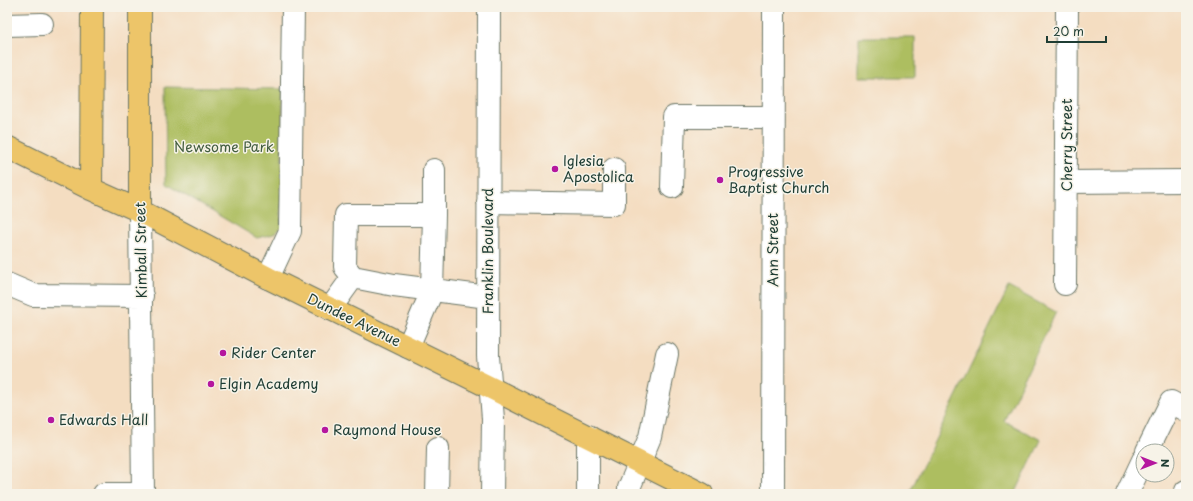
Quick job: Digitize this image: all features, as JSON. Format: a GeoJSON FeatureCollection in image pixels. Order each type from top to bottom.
{"type":"FeatureCollection","features":[{"type":"Feature","properties":{"kind":"main road"},"geometry":{"type":"LineString","coordinates":[[91,189],[92,7]]}},
{"type":"Feature","properties":{"kind":"main road","name":"Kimball Street"},"geometry":{"type":"LineString","coordinates":[[140,7],[140,211]]}},
{"type":"Feature","properties":{"kind":"main road","name":"Dundee Avenue"},"geometry":{"type":"LineString","coordinates":[[7,146],[91,189],[140,211],[268,278],[489,386],[702,494]]}},
{"type":"Feature","properties":{"kind":"street"},"geometry":{"type":"LineString","coordinates":[[268,278],[290,231],[293,7]]}},
{"type":"Feature","properties":{"kind":"street","name":"Franklin Boulevard"},"geometry":{"type":"LineString","coordinates":[[489,7],[488,297],[489,386],[493,420],[492,494]]}},
{"type":"Feature","properties":{"kind":"street","name":"Ann Street"},"geometry":{"type":"LineString","coordinates":[[773,494],[774,7]]}},
{"type":"Feature","properties":{"kind":"street","name":"Cherry Street"},"geometry":{"type":"LineString","coordinates":[[1065,284],[1067,182],[1067,7]]}},
{"type":"Feature","properties":{"kind":"street"},"geometry":{"type":"LineString","coordinates":[[7,25],[42,24]]}},
{"type":"Feature","properties":{"kind":"street"},"geometry":{"type":"LineString","coordinates":[[672,187],[674,117],[773,117]]}},
{"type":"Feature","properties":{"kind":"street"},"geometry":{"type":"LineString","coordinates":[[488,202],[614,204],[614,169]]}},
{"type":"Feature","properties":{"kind":"street"},"geometry":{"type":"LineString","coordinates":[[408,347],[432,291],[434,170]]}},
{"type":"Feature","properties":{"kind":"street"},"geometry":{"type":"LineString","coordinates":[[1067,182],[1186,181]]}},
{"type":"Feature","properties":{"kind":"street","name":"Kimball Street"},"geometry":{"type":"LineString","coordinates":[[140,211],[143,494]]}},
{"type":"Feature","properties":{"kind":"street"},"geometry":{"type":"LineString","coordinates":[[434,215],[346,215],[345,267],[353,277],[432,291],[488,297]]}},
{"type":"Feature","properties":{"kind":"street"},"geometry":{"type":"LineString","coordinates":[[330,308],[353,277]]}},
{"type":"Feature","properties":{"kind":"street"},"geometry":{"type":"LineString","coordinates":[[7,284],[33,295],[142,296]]}},
{"type":"Feature","properties":{"kind":"street"},"geometry":{"type":"LineString","coordinates":[[628,494],[629,488],[650,437],[667,354]]}},
{"type":"Feature","properties":{"kind":"street"},"geometry":{"type":"LineString","coordinates":[[1152,443],[1171,402],[1186,410]]}},
{"type":"Feature","properties":{"kind":"street"},"geometry":{"type":"LineString","coordinates":[[588,436],[588,494]]}},
{"type":"Feature","properties":{"kind":"street"},"geometry":{"type":"LineString","coordinates":[[437,494],[438,448]]}},
{"type":"Feature","properties":{"kind":"street"},"geometry":{"type":"LineString","coordinates":[[1127,494],[1135,477]]}},
{"type":"Feature","properties":{"kind":"street"},"geometry":{"type":"LineString","coordinates":[[104,494],[143,494]]}},
{"type":"Feature","properties":{"kind":"green space"},"geometry":{"type":"Polygon","coordinates":[[[859,37],[915,37],[915,77],[859,77],[859,37]]]}},
{"type":"Feature","properties":{"kind":"green space","name":"Newsome Park"},"geometry":{"type":"Polygon","coordinates":[[[165,87],[283,89],[281,227],[274,234],[257,238],[166,184],[165,87]]]}},
{"type":"Feature","properties":{"kind":"green space"},"geometry":{"type":"Polygon","coordinates":[[[1009,287],[1056,312],[1004,421],[1041,440],[1015,494],[909,494],[1009,287]]]}},
{"type":"Feature","properties":{"kind":"place","name":"Iglesia Apostolica"},"geometry":{"type":"Point","coordinates":[555,169]}},
{"type":"Feature","properties":{"kind":"place","name":"Progressive Baptist Church"},"geometry":{"type":"Point","coordinates":[720,180]}},
{"type":"Feature","properties":{"kind":"place","name":"Rider Center"},"geometry":{"type":"Point","coordinates":[223,353]}},
{"type":"Feature","properties":{"kind":"place","name":"Elgin Academy"},"geometry":{"type":"Point","coordinates":[211,384]}},
{"type":"Feature","properties":{"kind":"place","name":"Edwards Hall"},"geometry":{"type":"Point","coordinates":[51,420]}},
{"type":"Feature","properties":{"kind":"place","name":"Raymond House"},"geometry":{"type":"Point","coordinates":[325,430]}}]}
